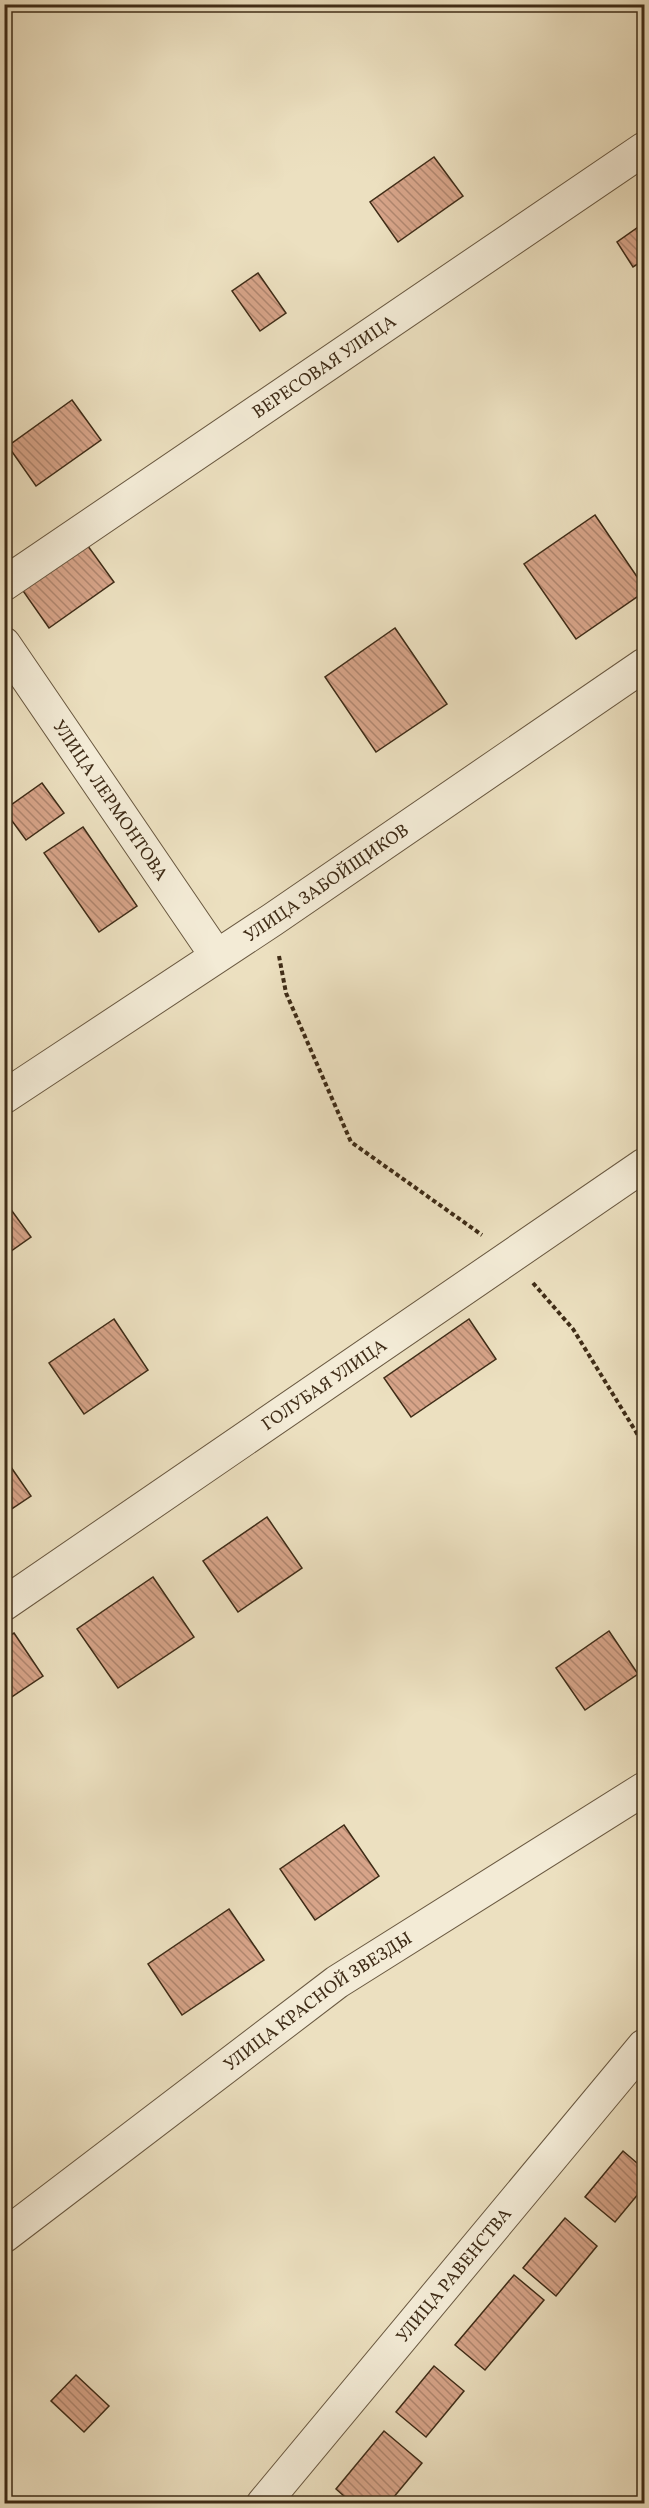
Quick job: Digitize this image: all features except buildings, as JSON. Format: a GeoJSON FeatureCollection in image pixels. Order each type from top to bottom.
{"type":"FeatureCollection","features":[{"type":"Feature","properties":{"kind":"street","name":"ВЕРЕСОВАЯ УЛИЦА"},"geometry":{"type":"LineString","coordinates":[[4,584],[645,149]]}},
{"type":"Feature","properties":{"kind":"street","name":"УЛИЦА ЛЕРМОНТОВА"},"geometry":{"type":"LineString","coordinates":[[4,644],[216,955]]}},
{"type":"Feature","properties":{"kind":"street","name":"УЛИЦА ЗАБОЙЩИКОВ"},"geometry":{"type":"LineString","coordinates":[[4,1097],[272,920],[645,664]]}},
{"type":"Feature","properties":{"kind":"street","name":"ГОЛУБАЯ УЛИЦА"},"geometry":{"type":"LineString","coordinates":[[4,1604],[510,1255],[645,1165]]}},
{"type":"Feature","properties":{"kind":"street","name":"УЛИЦА КРАСНОЙ ЗВЕЗДЫ"},"geometry":{"type":"LineString","coordinates":[[4,2236],[337,1982],[645,1789]]}},
{"type":"Feature","properties":{"kind":"street","name":"УЛИЦА РАВЕНСТВА"},"geometry":{"type":"LineString","coordinates":[[263,2504],[645,2046]]}},
{"type":"Feature","properties":{"kind":"path"},"geometry":{"type":"LineString","coordinates":[[272,920],[286,993],[351,1142],[510,1255],[573,1329],[645,1445]]}}]}
